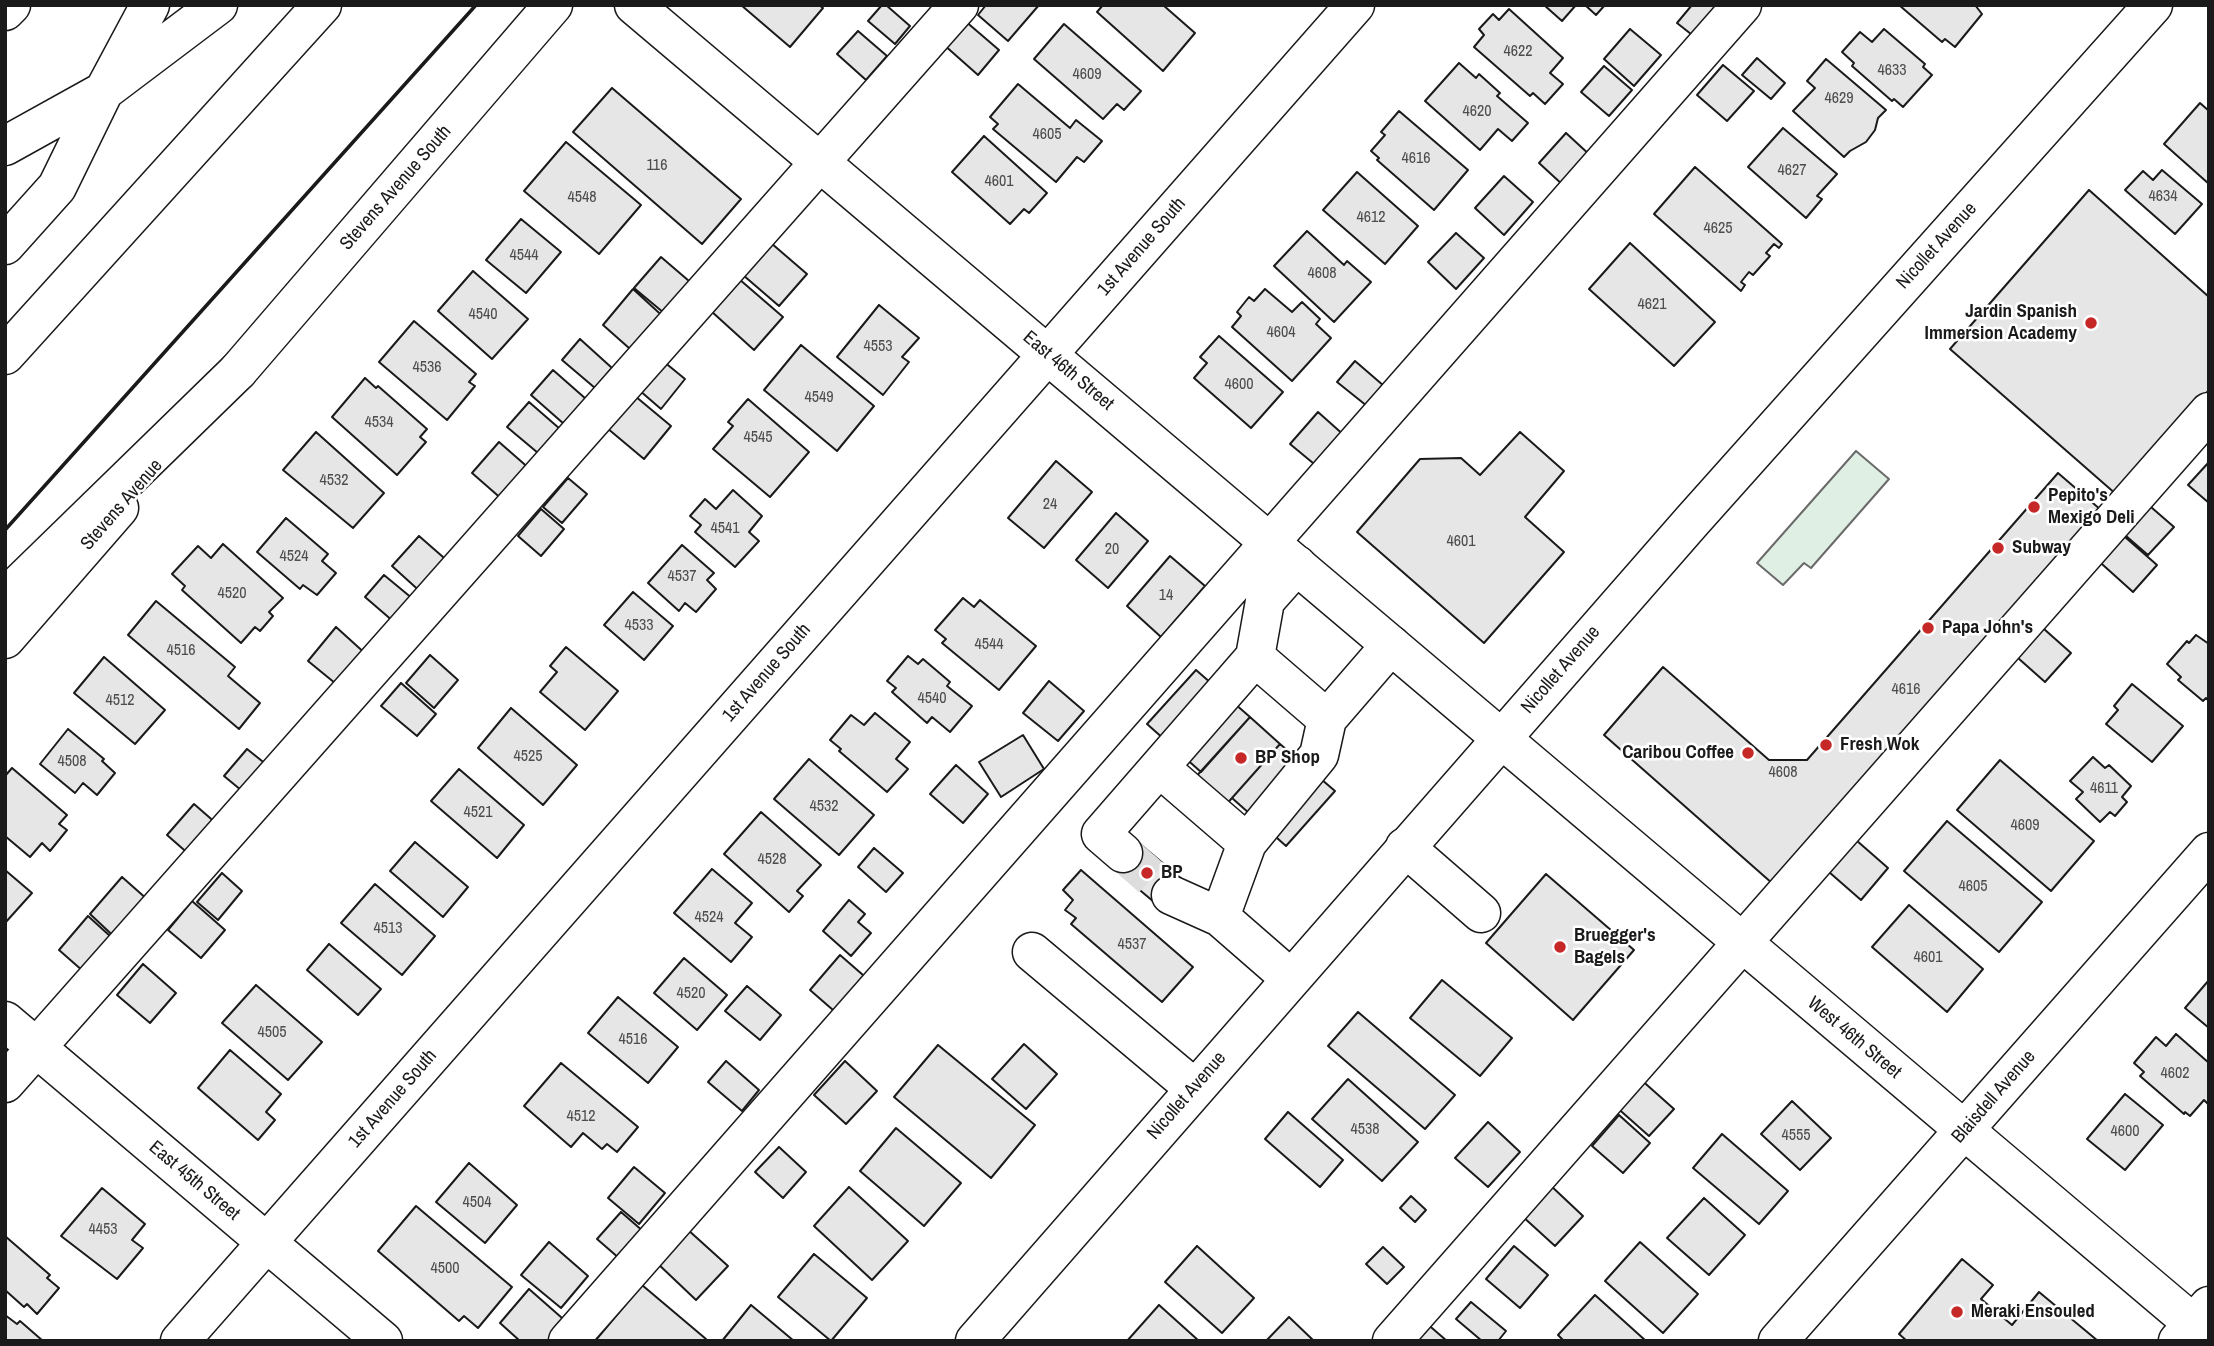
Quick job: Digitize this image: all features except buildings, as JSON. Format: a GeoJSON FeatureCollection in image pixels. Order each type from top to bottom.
{"type":"FeatureCollection","features":[{"type":"Feature","properties":{"kind":"main road"},"geometry":{"type":"LineString","coordinates":[[5,11],[11,5]]}},
{"type":"Feature","properties":{"kind":"main road"},"geometry":{"type":"LineString","coordinates":[[5,245],[57,187],[150,5]]}},
{"type":"Feature","properties":{"kind":"main road"},"geometry":{"type":"LineString","coordinates":[[5,146],[104,91],[218,5]]}},
{"type":"Feature","properties":{"kind":"main road"},"geometry":{"type":"LineString","coordinates":[[5,355],[322,5]]}},
{"type":"Feature","properties":{"kind":"main road","name":"Stevens Avenue South"},"geometry":{"type":"LineString","coordinates":[[238,370],[553,5]]}},
{"type":"Feature","properties":{"kind":"main road","name":"East 46th Street"},"geometry":{"type":"LineString","coordinates":[[634,5],[1501,738]]}},
{"type":"Feature","properties":{"kind":"main road"},"geometry":{"type":"LineString","coordinates":[[5,1083],[959,5]]}},
{"type":"Feature","properties":{"kind":"main road","name":"1st Avenue South"},"geometry":{"type":"LineString","coordinates":[[180,1341],[1355,5]]}},
{"type":"Feature","properties":{"kind":"main road"},"geometry":{"type":"LineString","coordinates":[[568,1341],[1283,553],[1742,5]]}},
{"type":"Feature","properties":{"kind":"main road","name":"Nicollet Avenue"},"geometry":{"type":"LineString","coordinates":[[975,1341],[1839,354],[2153,5]]}},
{"type":"Feature","properties":{"kind":"main road"},"geometry":{"type":"LineString","coordinates":[[5,598],[238,370]]}},
{"type":"Feature","properties":{"kind":"main road","name":"Stevens Avenue"},"geometry":{"type":"LineString","coordinates":[[5,639],[238,370]]}},
{"type":"Feature","properties":{"kind":"main road"},"geometry":{"type":"LineString","coordinates":[[1392,1341],[2209,412]]}},
{"type":"Feature","properties":{"kind":"main road"},"geometry":{"type":"LineString","coordinates":[[1123,853],[1101,834],[1255,657],[1265,601],[1283,553]]}},
{"type":"Feature","properties":{"kind":"main road"},"geometry":{"type":"LineString","coordinates":[[1220,916],[1247,843],[1319,755],[1327,719],[1391,645]]}},
{"type":"Feature","properties":{"kind":"main road"},"geometry":{"type":"LineString","coordinates":[[1255,657],[1327,719]]}},
{"type":"Feature","properties":{"kind":"main road","name":"West 46th Street"},"geometry":{"type":"LineString","coordinates":[[1501,738],[2197,1327]]}},
{"type":"Feature","properties":{"kind":"main road"},"geometry":{"type":"LineString","coordinates":[[1160,768],[1247,843]]}},
{"type":"Feature","properties":{"kind":"main road"},"geometry":{"type":"LineString","coordinates":[[1405,847],[1481,913]]}},
{"type":"Feature","properties":{"kind":"main road","name":"Blaisdell Avenue"},"geometry":{"type":"LineString","coordinates":[[1778,1341],[2209,852]]}},
{"type":"Feature","properties":{"kind":"main road"},"geometry":{"type":"LineString","coordinates":[[1171,895],[1220,916],[1290,978]]}},
{"type":"Feature","properties":{"kind":"main road"},"geometry":{"type":"LineString","coordinates":[[1031,952],[1194,1088]]}},
{"type":"Feature","properties":{"kind":"main road","name":"East 45th Street"},"geometry":{"type":"LineString","coordinates":[[5,1021],[383,1341]]}},
{"type":"Feature","properties":{"kind":"green space"},"geometry":{"type":"Polygon","coordinates":[[[1856,451],[1889,479],[1811,568],[1804,563],[1783,585],[1757,563],[1856,451]]]}},
{"type":"Feature","properties":{"kind":"tunnel"},"geometry":{"type":"LineString","coordinates":[[1123,853],[1171,895]]}},
{"type":"Feature","properties":{"kind":"wall"},"geometry":{"type":"LineString","coordinates":[[5,530],[476,5]]}},
{"type":"Feature","properties":{"kind":"place","name":"Jardin Spanish Immersion Academy"},"geometry":{"type":"Point","coordinates":[2091,323]}},
{"type":"Feature","properties":{"kind":"place","name":"Pepito's Mexigo Deli"},"geometry":{"type":"Point","coordinates":[2034,507]}},
{"type":"Feature","properties":{"kind":"place","name":"Subway"},"geometry":{"type":"Point","coordinates":[1998,548]}},
{"type":"Feature","properties":{"kind":"place","name":"Papa John's"},"geometry":{"type":"Point","coordinates":[1928,628]}},
{"type":"Feature","properties":{"kind":"place","name":"Fresh Wok"},"geometry":{"type":"Point","coordinates":[1826,745]}},
{"type":"Feature","properties":{"kind":"place","name":"Caribou Coffee"},"geometry":{"type":"Point","coordinates":[1748,753]}},
{"type":"Feature","properties":{"kind":"place","name":"BP Shop"},"geometry":{"type":"Point","coordinates":[1241,758]}},
{"type":"Feature","properties":{"kind":"place","name":"BP"},"geometry":{"type":"Point","coordinates":[1147,873]}},
{"type":"Feature","properties":{"kind":"place","name":"Bruegger's Bagels"},"geometry":{"type":"Point","coordinates":[1560,947]}},
{"type":"Feature","properties":{"kind":"place","name":"Meraki Ensouled"},"geometry":{"type":"Point","coordinates":[1957,1312]}}]}
